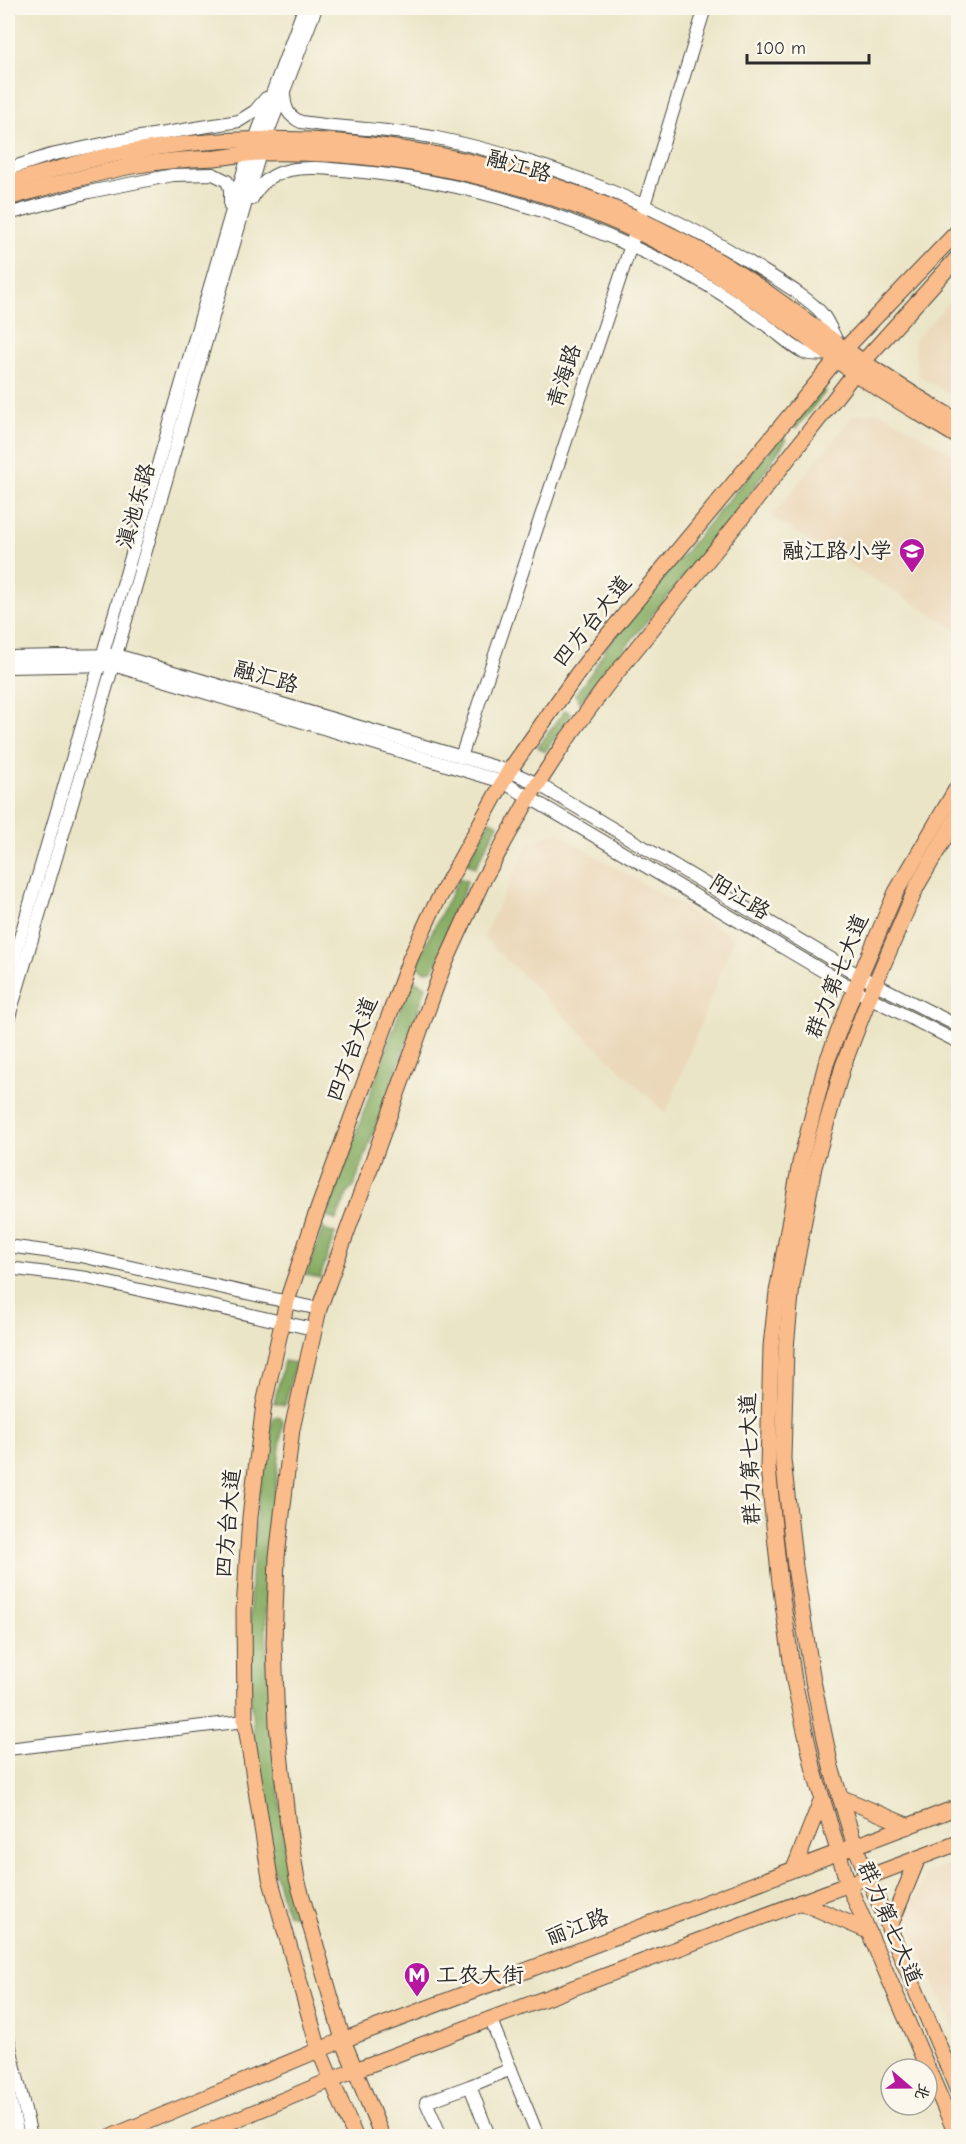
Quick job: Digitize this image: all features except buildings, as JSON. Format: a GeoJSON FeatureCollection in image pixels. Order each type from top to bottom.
{"type":"FeatureCollection","features":[{"type":"Feature","properties":{"kind":"main road","name":"融江路"},"geometry":{"type":"LineString","coordinates":[[8,183],[117,154],[237,141],[257,147],[351,155],[422,165],[489,180],[637,224],[677,252],[837,352],[958,437]]}},
{"type":"Feature","properties":{"kind":"main road","name":"融江路"},"geometry":{"type":"LineString","coordinates":[[8,198],[117,169],[176,160],[212,158],[257,147],[318,141],[389,146],[462,159],[555,184],[722,263],[758,285],[837,352]]}},
{"type":"Feature","properties":{"kind":"main road","name":"四方台大道"},"geometry":{"type":"LineString","coordinates":[[319,2050],[270,1878],[245,1721],[244,1611],[250,1517],[264,1404],[281,1322],[318,1209],[410,959],[431,913],[506,776],[602,642],[837,352],[958,231]]}},
{"type":"Feature","properties":{"kind":"main road"},"geometry":{"type":"LineString","coordinates":[[382,2136],[343,2040],[297,1879],[288,1826],[277,1725],[274,1642],[277,1557],[292,1429],[319,1309],[442,970],[483,880],[534,790],[606,686],[859,368],[958,257]]}},
{"type":"Feature","properties":{"kind":"main road","name":"融江路"},"geometry":{"type":"LineString","coordinates":[[859,368],[958,422]]}},
{"type":"Feature","properties":{"kind":"main road","name":"群力第七大道"},"geometry":{"type":"LineString","coordinates":[[957,2136],[848,1884],[822,1798],[794,1681],[780,1583],[768,1468],[771,1346],[777,1292],[800,1163],[826,1064],[857,983],[896,892],[958,786]]}},
{"type":"Feature","properties":{"kind":"main road","name":"群力第七大道"},"geometry":{"type":"LineString","coordinates":[[958,815],[917,886],[872,991],[843,1066],[814,1167],[792,1285],[786,1348],[783,1459],[794,1556],[813,1682],[831,1767],[855,1846],[958,2091]]}},
{"type":"Feature","properties":{"kind":"main road"},"geometry":{"type":"LineString","coordinates":[[840,1797],[909,1826]]}},
{"type":"Feature","properties":{"kind":"main road"},"geometry":{"type":"LineString","coordinates":[[794,1869],[822,1798]]}},
{"type":"Feature","properties":{"kind":"main road","name":"丽江路"},"geometry":{"type":"LineString","coordinates":[[113,2136],[343,2040],[958,1807]]}},
{"type":"Feature","properties":{"kind":"main road"},"geometry":{"type":"LineString","coordinates":[[197,2136],[354,2070],[958,1843]]}},
{"type":"Feature","properties":{"kind":"main road"},"geometry":{"type":"LineString","coordinates":[[890,1929],[918,1858]]}},
{"type":"Feature","properties":{"kind":"main road"},"geometry":{"type":"LineString","coordinates":[[800,1902],[868,1931]]}},
{"type":"Feature","properties":{"kind":"main road"},"geometry":{"type":"LineString","coordinates":[[319,2050],[355,2136]]}},
{"type":"Feature","properties":{"kind":"street","name":"滇池东路"},"geometry":{"type":"LineString","coordinates":[[280,87],[304,8]]}},
{"type":"Feature","properties":{"kind":"street","name":"滇池东路"},"geometry":{"type":"LineString","coordinates":[[8,1020],[108,660],[257,147],[280,87],[316,8]]}},
{"type":"Feature","properties":{"kind":"street","name":"青海路"},"geometry":{"type":"LineString","coordinates":[[461,757],[637,224],[705,8]]}},
{"type":"Feature","properties":{"kind":"street"},"geometry":{"type":"LineString","coordinates":[[8,169],[51,155],[93,146],[239,122],[255,111],[280,87],[288,114],[313,124],[349,126],[435,138],[557,170],[637,224],[643,251]]}},
{"type":"Feature","properties":{"kind":"street"},"geometry":{"type":"LineString","coordinates":[[318,141],[349,126]]}},
{"type":"Feature","properties":{"kind":"street"},"geometry":{"type":"LineString","coordinates":[[192,129],[237,141]]}},
{"type":"Feature","properties":{"kind":"street"},"geometry":{"type":"LineString","coordinates":[[172,176],[212,158]]}},
{"type":"Feature","properties":{"kind":"street"},"geometry":{"type":"LineString","coordinates":[[233,226],[262,182],[282,171],[313,168],[391,175],[464,188],[540,209],[637,224],[711,239],[799,294],[823,314],[837,352],[805,354],[723,295],[684,271],[643,251]]}},
{"type":"Feature","properties":{"kind":"street"},"geometry":{"type":"LineString","coordinates":[[8,214],[89,192],[172,176],[213,174],[227,181],[230,189],[233,226]]}},
{"type":"Feature","properties":{"kind":"street"},"geometry":{"type":"LineString","coordinates":[[711,239],[722,263]]}},
{"type":"Feature","properties":{"kind":"street"},"geometry":{"type":"LineString","coordinates":[[643,251],[677,252]]}},
{"type":"Feature","properties":{"kind":"street","name":"融汇路"},"geometry":{"type":"LineString","coordinates":[[8,657],[108,660],[461,757],[506,776]]}},
{"type":"Feature","properties":{"kind":"street","name":"滇池东路"},"geometry":{"type":"LineString","coordinates":[[8,979],[108,660]]}},
{"type":"Feature","properties":{"kind":"street","name":"融汇路"},"geometry":{"type":"LineString","coordinates":[[8,667],[108,660],[506,776]]}},
{"type":"Feature","properties":{"kind":"street","name":"阳江路"},"geometry":{"type":"LineString","coordinates":[[506,776],[534,790],[958,1042]]}},
{"type":"Feature","properties":{"kind":"street","name":"阳江路"},"geometry":{"type":"LineString","coordinates":[[872,991],[958,1026]]}},
{"type":"Feature","properties":{"kind":"street"},"geometry":{"type":"LineString","coordinates":[[8,1246],[81,1256],[319,1309]]}},
{"type":"Feature","properties":{"kind":"street"},"geometry":{"type":"LineString","coordinates":[[8,1268],[87,1278],[313,1329]]}},
{"type":"Feature","properties":{"kind":"street"},"geometry":{"type":"LineString","coordinates":[[8,1749],[245,1721]]}},
{"type":"Feature","properties":{"kind":"street"},"geometry":{"type":"LineString","coordinates":[[490,2018],[538,2136]]}},
{"type":"Feature","properties":{"kind":"street"},"geometry":{"type":"LineString","coordinates":[[8,2038],[31,2136]]}},
{"type":"Feature","properties":{"kind":"street"},"geometry":{"type":"LineString","coordinates":[[441,2136],[426,2102],[511,2070]]}},
{"type":"Feature","properties":{"kind":"street"},"geometry":{"type":"LineString","coordinates":[[470,2085],[489,2136]]}},
{"type":"Feature","properties":{"kind":"street"},"geometry":{"type":"LineString","coordinates":[[8,2090],[18,2136]]}},
{"type":"Feature","properties":{"kind":"shaded area"},"geometry":{"type":"Polygon","coordinates":[[[958,292],[958,399],[918,375],[914,341],[958,292]]]}},
{"type":"Feature","properties":{"kind":"shaded area","name":"融江路小学"},"geometry":{"type":"Polygon","coordinates":[[[880,411],[958,458],[958,630],[771,517],[853,416],[880,411]]]}},
{"type":"Feature","properties":{"kind":"shaded area"},"geometry":{"type":"Polygon","coordinates":[[[557,832],[734,937],[666,1114],[483,937],[529,842],[557,832]]]}},
{"type":"Feature","properties":{"kind":"shaded area"},"geometry":{"type":"Polygon","coordinates":[[[958,1861],[958,2038],[915,1939],[909,1919],[912,1905],[926,1873],[958,1861]]]}},
{"type":"Feature","properties":{"kind":"green space"},"geometry":{"type":"Polygon","coordinates":[[[820,387],[826,391],[796,428],[791,422],[820,387]]]}},
{"type":"Feature","properties":{"kind":"green space"},"geometry":{"type":"Polygon","coordinates":[[[782,436],[786,440],[738,511],[580,702],[575,695],[609,643],[782,436]]]}},
{"type":"Feature","properties":{"kind":"green space"},"geometry":{"type":"Polygon","coordinates":[[[565,710],[571,714],[545,752],[538,747],[565,710]]]}},
{"type":"Feature","properties":{"kind":"green space"},"geometry":{"type":"Polygon","coordinates":[[[490,820],[498,824],[475,868],[467,863],[490,820]]]}},
{"type":"Feature","properties":{"kind":"green space"},"geometry":{"type":"Polygon","coordinates":[[[459,878],[467,881],[437,963],[432,970],[424,971],[418,967],[419,958],[459,878]]]}},
{"type":"Feature","properties":{"kind":"green space"},"geometry":{"type":"Polygon","coordinates":[[[411,980],[426,986],[420,1006],[354,1186],[348,1192],[336,1220],[326,1217],[411,980]]]}},
{"type":"Feature","properties":{"kind":"green space"},"geometry":{"type":"Polygon","coordinates":[[[323,1228],[335,1233],[320,1278],[306,1275],[323,1228]]]}},
{"type":"Feature","properties":{"kind":"green space"},"geometry":{"type":"Polygon","coordinates":[[[284,1361],[295,1363],[285,1405],[274,1403],[284,1361]]]}},
{"type":"Feature","properties":{"kind":"green space"},"geometry":{"type":"Polygon","coordinates":[[[278,1416],[283,1420],[267,1571],[267,1657],[276,1766],[295,1916],[287,1914],[268,1844],[256,1761],[250,1676],[250,1591],[257,1508],[273,1418],[278,1416]]]}},
{"type":"Feature","properties":{"kind":"place","name":"融江路小学"},"geometry":{"type":"Point","coordinates":[912,574]}},
{"type":"Feature","properties":{"kind":"place","name":"工农大街"},"geometry":{"type":"Point","coordinates":[417,1998]}}]}
